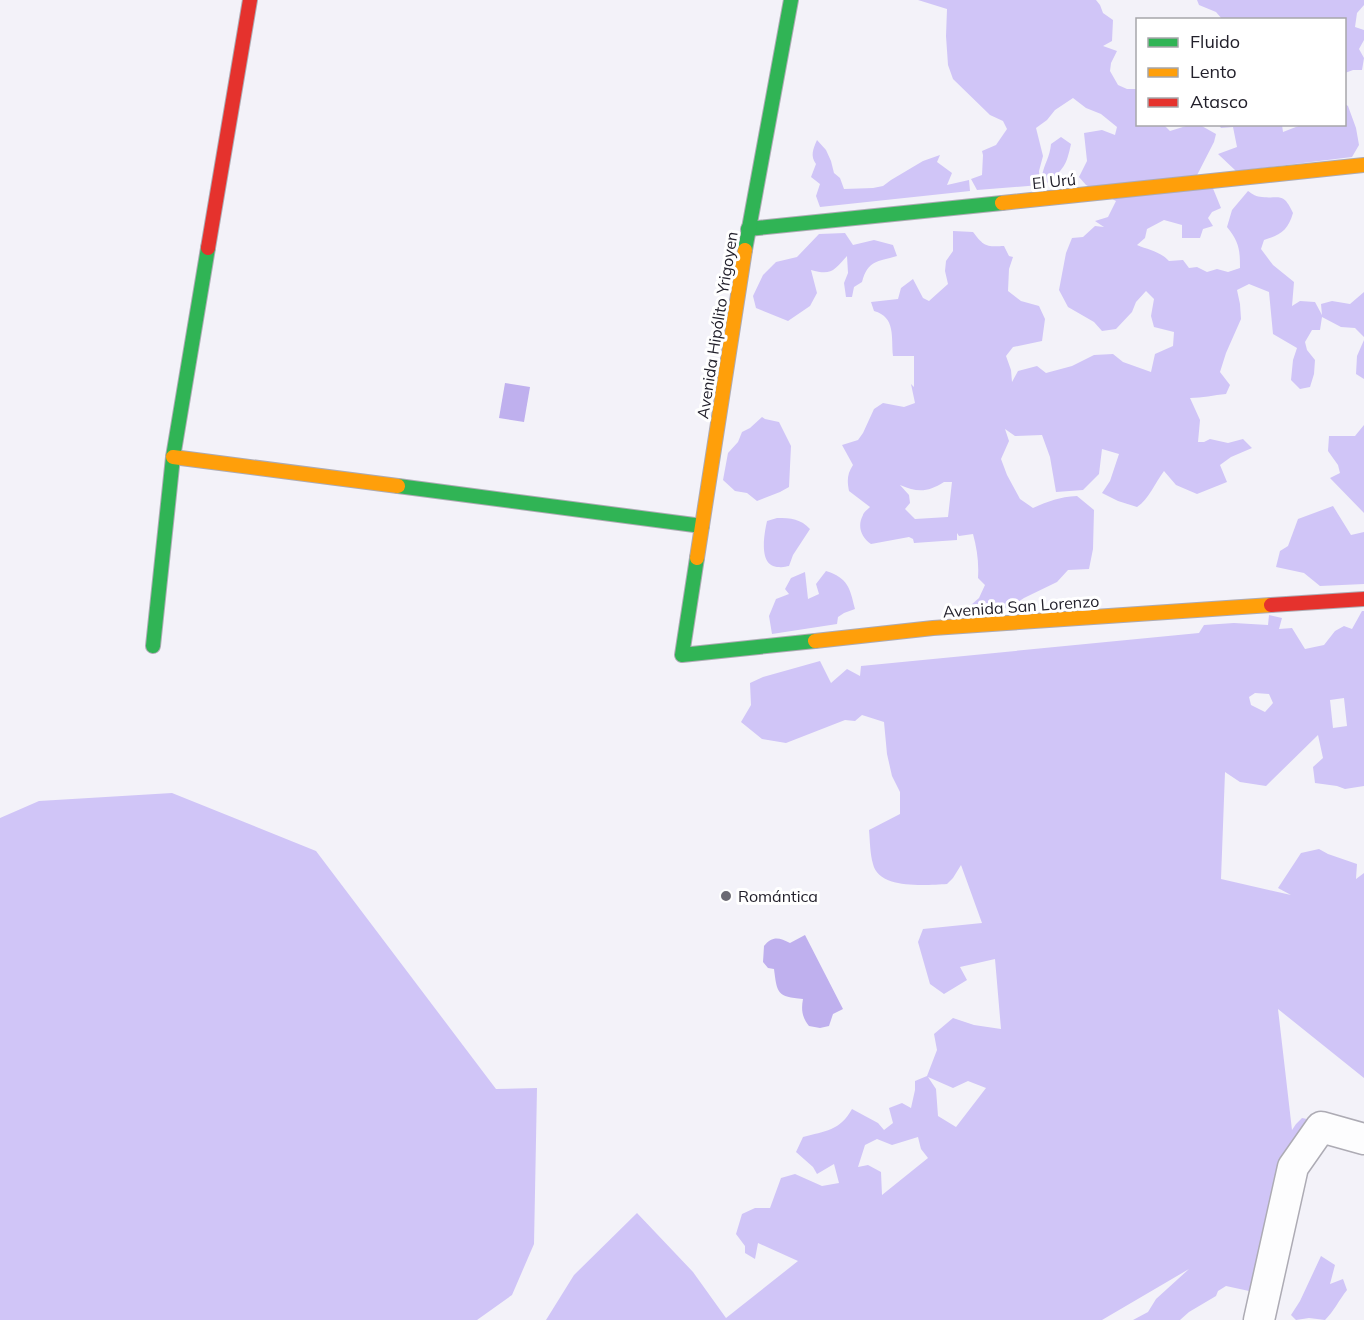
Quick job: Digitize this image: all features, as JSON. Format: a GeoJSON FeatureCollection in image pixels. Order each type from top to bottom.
{"type":"FeatureCollection","features":[{"type":"Feature","properties":{"kind":"street"},"geometry":{"type":"LineString","coordinates":[[153,646],[173,457],[250,0]]}},
{"type":"Feature","properties":{"kind":"street","name":"Avenida Hipólito Yrigoyen"},"geometry":{"type":"LineString","coordinates":[[681,656],[748,229],[791,0]]}},
{"type":"Feature","properties":{"kind":"street","name":"El Urú"},"geometry":{"type":"LineString","coordinates":[[748,229],[1364,165]]}},
{"type":"Feature","properties":{"kind":"street"},"geometry":{"type":"LineString","coordinates":[[173,457],[702,526]]}},
{"type":"Feature","properties":{"kind":"street","name":"Avenida San Lorenzo"},"geometry":{"type":"LineString","coordinates":[[681,656],[933,628],[1364,599]]}},
{"type":"Feature","properties":{"kind":"street"},"geometry":{"type":"LineString","coordinates":[[1258,1320],[1293,1167],[1321,1127],[1364,1139]]}},
{"type":"Feature","properties":{"kind":"shaded area"},"geometry":{"type":"Polygon","coordinates":[[[918,0],[1096,0],[1103,13],[1113,20],[1112,41],[1103,46],[1117,51],[1110,71],[1118,85],[1127,89],[1136,89],[1136,126],[1165,126],[1170,131],[1186,126],[1202,126],[1216,134],[1193,183],[1212,186],[1221,208],[1212,212],[1208,218],[1213,226],[1203,229],[1200,238],[1182,238],[1182,225],[1164,220],[1147,229],[1145,238],[1137,245],[1159,253],[1169,261],[1183,260],[1189,268],[1197,267],[1207,272],[1217,269],[1228,272],[1240,268],[1238,246],[1227,227],[1232,210],[1248,191],[1258,196],[1278,197],[1287,202],[1293,213],[1286,228],[1279,234],[1264,240],[1261,249],[1273,265],[1294,282],[1292,306],[1300,301],[1315,302],[1322,315],[1321,304],[1332,301],[1350,304],[1364,292],[1364,337],[1355,328],[1341,327],[1322,317],[1320,330],[1312,330],[1305,342],[1307,350],[1315,360],[1314,374],[1310,387],[1300,389],[1291,380],[1297,348],[1273,334],[1269,292],[1249,284],[1237,290],[1241,319],[1220,372],[1230,385],[1226,394],[1190,398],[1200,420],[1198,442],[1210,439],[1228,443],[1243,439],[1252,448],[1231,457],[1220,465],[1227,482],[1197,494],[1176,485],[1164,471],[1137,507],[1118,501],[1102,493],[1110,481],[1119,454],[1102,449],[1099,474],[1083,490],[1056,492],[1050,457],[1042,435],[1015,436],[1005,429],[1009,441],[1001,459],[1020,499],[1033,508],[1065,497],[1077,496],[1094,510],[1093,549],[1089,569],[1068,570],[1057,582],[1010,607],[966,613],[979,598],[985,585],[978,578],[973,534],[959,536],[957,533],[957,540],[914,543],[909,537],[871,544],[861,531],[861,519],[870,507],[849,491],[848,478],[853,465],[842,445],[858,440],[874,409],[883,403],[904,407],[915,403],[911,384],[914,387],[914,356],[893,356],[889,323],[881,314],[874,311],[871,302],[898,299],[901,288],[913,279],[923,298],[929,301],[948,284],[945,271],[946,261],[953,251],[953,231],[973,232],[985,245],[1004,246],[1009,256],[1013,257],[1009,269],[1008,291],[1021,301],[1039,306],[1045,319],[1042,341],[1013,347],[1006,356],[1012,382],[1018,371],[1037,366],[1046,373],[1072,366],[1094,355],[1113,354],[1123,362],[1151,372],[1155,354],[1173,346],[1174,332],[1154,327],[1151,316],[1154,299],[1146,291],[1136,302],[1132,312],[1116,329],[1102,331],[1094,322],[1068,307],[1059,290],[1066,253],[1072,238],[1083,237],[1095,226],[1104,227],[1095,221],[1108,217],[1116,201],[1086,185],[1079,177],[1087,161],[1084,133],[1102,130],[1115,135],[1117,127],[1101,114],[1086,108],[1073,98],[1055,110],[1036,128],[1043,156],[1039,171],[1040,185],[977,190],[971,179],[982,175],[982,151],[996,145],[1007,129],[1003,121],[990,115],[953,79],[948,65],[947,9],[918,0]],[[944,482],[923,490],[900,485],[909,495],[910,503],[905,509],[915,519],[948,517],[952,482],[944,482]]]}},
{"type":"Feature","properties":{"kind":"shaded area"},"geometry":{"type":"Polygon","coordinates":[[[1197,0],[1364,0],[1364,5],[1357,13],[1355,27],[1364,30],[1364,40],[1359,49],[1364,58],[1362,70],[1346,73],[1346,18],[1221,18],[1216,12],[1199,5],[1197,0]]]}},
{"type":"Feature","properties":{"kind":"shaded area"},"geometry":{"type":"Polygon","coordinates":[[[1346,105],[1356,128],[1359,145],[1352,157],[1236,171],[1218,154],[1237,147],[1233,127],[1221,128],[1220,126],[1282,126],[1283,132],[1298,126],[1346,126],[1346,105]]]}},
{"type":"Feature","properties":{"kind":"shaded area"},"geometry":{"type":"Polygon","coordinates":[[[1061,137],[1071,144],[1068,158],[1061,170],[1047,183],[1042,176],[1051,144],[1061,137]]]}},
{"type":"Feature","properties":{"kind":"shaded area"},"geometry":{"type":"Polygon","coordinates":[[[817,140],[826,150],[834,173],[840,178],[844,189],[883,186],[923,161],[940,155],[937,162],[952,173],[947,185],[969,180],[970,191],[820,207],[816,196],[820,184],[811,177],[816,164],[813,149],[817,140]]]}},
{"type":"Feature","properties":{"kind":"shaded area"},"geometry":{"type":"Polygon","coordinates":[[[845,233],[853,245],[874,240],[893,245],[897,256],[870,266],[862,282],[854,287],[852,297],[846,297],[844,283],[848,273],[847,256],[828,272],[811,270],[817,293],[810,306],[788,321],[756,308],[753,296],[763,275],[776,262],[797,257],[819,234],[845,233]]]}},
{"type":"Feature","properties":{"kind":"shaded area"},"geometry":{"type":"Polygon","coordinates":[[[1364,340],[1364,379],[1356,374],[1357,356],[1364,340]]]}},
{"type":"Feature","properties":{"kind":"shaded area"},"geometry":{"type":"Polygon","coordinates":[[[505,383],[530,387],[524,422],[499,418],[505,383]]]}},
{"type":"Feature","properties":{"kind":"shaded area"},"geometry":{"type":"Polygon","coordinates":[[[762,417],[779,422],[791,446],[789,487],[757,501],[747,493],[735,491],[723,480],[728,453],[738,442],[742,432],[762,417]]]}},
{"type":"Feature","properties":{"kind":"shaded area"},"geometry":{"type":"Polygon","coordinates":[[[1364,425],[1364,513],[1330,478],[1340,473],[1338,465],[1328,451],[1329,436],[1355,436],[1364,425]]]}},
{"type":"Feature","properties":{"kind":"shaded area"},"geometry":{"type":"Polygon","coordinates":[[[1333,506],[1351,535],[1364,532],[1364,584],[1320,586],[1304,573],[1276,567],[1280,551],[1288,546],[1298,519],[1333,506]]]}},
{"type":"Feature","properties":{"kind":"shaded area"},"geometry":{"type":"Polygon","coordinates":[[[777,518],[795,520],[810,529],[793,555],[789,566],[772,566],[765,556],[767,521],[777,518]]]}},
{"type":"Feature","properties":{"kind":"shaded area"},"geometry":{"type":"Polygon","coordinates":[[[826,571],[844,581],[855,609],[838,617],[837,624],[772,634],[769,616],[776,599],[789,594],[785,589],[791,578],[805,572],[808,599],[819,594],[816,584],[826,571]]]}},
{"type":"Feature","properties":{"kind":"shaded area"},"geometry":{"type":"Polygon","coordinates":[[[1364,611],[1364,786],[1345,789],[1315,783],[1313,767],[1323,758],[1318,735],[1266,786],[1240,782],[1225,772],[1221,879],[1291,895],[1278,888],[1301,853],[1319,849],[1357,864],[1356,879],[1364,873],[1364,1078],[1278,1009],[1292,1130],[1302,1118],[1312,1120],[1313,1146],[1309,1169],[1274,1272],[1249,1291],[1226,1286],[1218,1291],[1216,1296],[1180,1320],[1133,1320],[1148,1312],[1156,1299],[1189,1269],[1102,1320],[546,1320],[574,1275],[637,1213],[693,1272],[726,1318],[798,1261],[758,1243],[755,1259],[745,1253],[745,1246],[736,1234],[742,1214],[755,1208],[770,1208],[781,1178],[795,1174],[822,1186],[839,1183],[834,1164],[817,1174],[813,1167],[796,1152],[803,1137],[837,1126],[852,1109],[878,1123],[884,1130],[893,1123],[889,1108],[902,1103],[911,1108],[915,1081],[927,1076],[937,1050],[934,1034],[953,1018],[974,1025],[1001,1029],[995,959],[960,967],[967,980],[944,994],[930,984],[918,942],[923,929],[982,923],[961,865],[947,884],[916,885],[884,878],[873,864],[869,830],[900,814],[900,792],[892,776],[884,722],[862,715],[855,721],[845,720],[786,743],[762,739],[741,722],[751,705],[750,683],[763,677],[820,661],[831,683],[847,669],[860,676],[861,666],[1199,633],[1204,625],[1234,623],[1268,625],[1269,615],[1282,618],[1279,629],[1292,628],[1305,649],[1324,645],[1335,631],[1344,626],[1352,629],[1364,611]],[[1255,693],[1249,697],[1251,705],[1265,712],[1273,703],[1269,694],[1255,693]],[[1344,698],[1330,700],[1333,728],[1347,726],[1344,698]],[[928,1077],[936,1089],[938,1116],[956,1127],[986,1088],[968,1081],[953,1088],[928,1077]],[[918,1137],[892,1145],[877,1139],[865,1145],[858,1167],[868,1165],[881,1172],[882,1195],[928,1158],[921,1149],[918,1137]]]}},
{"type":"Feature","properties":{"kind":"shaded area"},"geometry":{"type":"Polygon","coordinates":[[[172,793],[316,851],[496,1089],[537,1088],[534,1244],[512,1295],[477,1320],[0,1320],[0,818],[39,801],[172,793]]]}},
{"type":"Feature","properties":{"kind":"shaded area"},"geometry":{"type":"Polygon","coordinates":[[[805,935],[843,1009],[833,1014],[829,1026],[820,1028],[809,1026],[803,1013],[803,999],[783,995],[776,984],[774,969],[768,968],[763,962],[764,946],[770,940],[779,939],[790,943],[805,935]]]}},
{"type":"Feature","properties":{"kind":"shaded area"},"geometry":{"type":"Polygon","coordinates":[[[1321,1256],[1335,1265],[1330,1284],[1343,1279],[1347,1290],[1325,1320],[1309,1318],[1296,1320],[1291,1315],[1321,1256]]]}},
{"type":"Feature","properties":{"kind":"traffic: fast"},"geometry":{"type":"LineString","coordinates":[[745,250],[791,0]]}},
{"type":"Feature","properties":{"kind":"traffic: fast"},"geometry":{"type":"LineString","coordinates":[[748,229],[1002,203]]}},
{"type":"Feature","properties":{"kind":"traffic: fast"},"geometry":{"type":"LineString","coordinates":[[153,646],[173,457],[208,248]]}},
{"type":"Feature","properties":{"kind":"traffic: fast"},"geometry":{"type":"LineString","coordinates":[[398,486],[702,526]]}},
{"type":"Feature","properties":{"kind":"traffic: fast"},"geometry":{"type":"LineString","coordinates":[[697,558],[682,655],[815,641]]}},
{"type":"Feature","properties":{"kind":"traffic: slow"},"geometry":{"type":"LineString","coordinates":[[1002,203],[1364,165]]}},
{"type":"Feature","properties":{"kind":"traffic: slow"},"geometry":{"type":"LineString","coordinates":[[697,558],[745,250]]}},
{"type":"Feature","properties":{"kind":"traffic: slow"},"geometry":{"type":"LineString","coordinates":[[173,457],[398,486]]}},
{"type":"Feature","properties":{"kind":"traffic: slow"},"geometry":{"type":"LineString","coordinates":[[815,641],[933,628],[1271,605]]}},
{"type":"Feature","properties":{"kind":"traffic: jam"},"geometry":{"type":"LineString","coordinates":[[208,248],[250,0]]}},
{"type":"Feature","properties":{"kind":"traffic: jam"},"geometry":{"type":"LineString","coordinates":[[1271,605],[1364,599]]}},
{"type":"Feature","properties":{"kind":"place","name":"Romántica"},"geometry":{"type":"Point","coordinates":[726,896]}}]}
